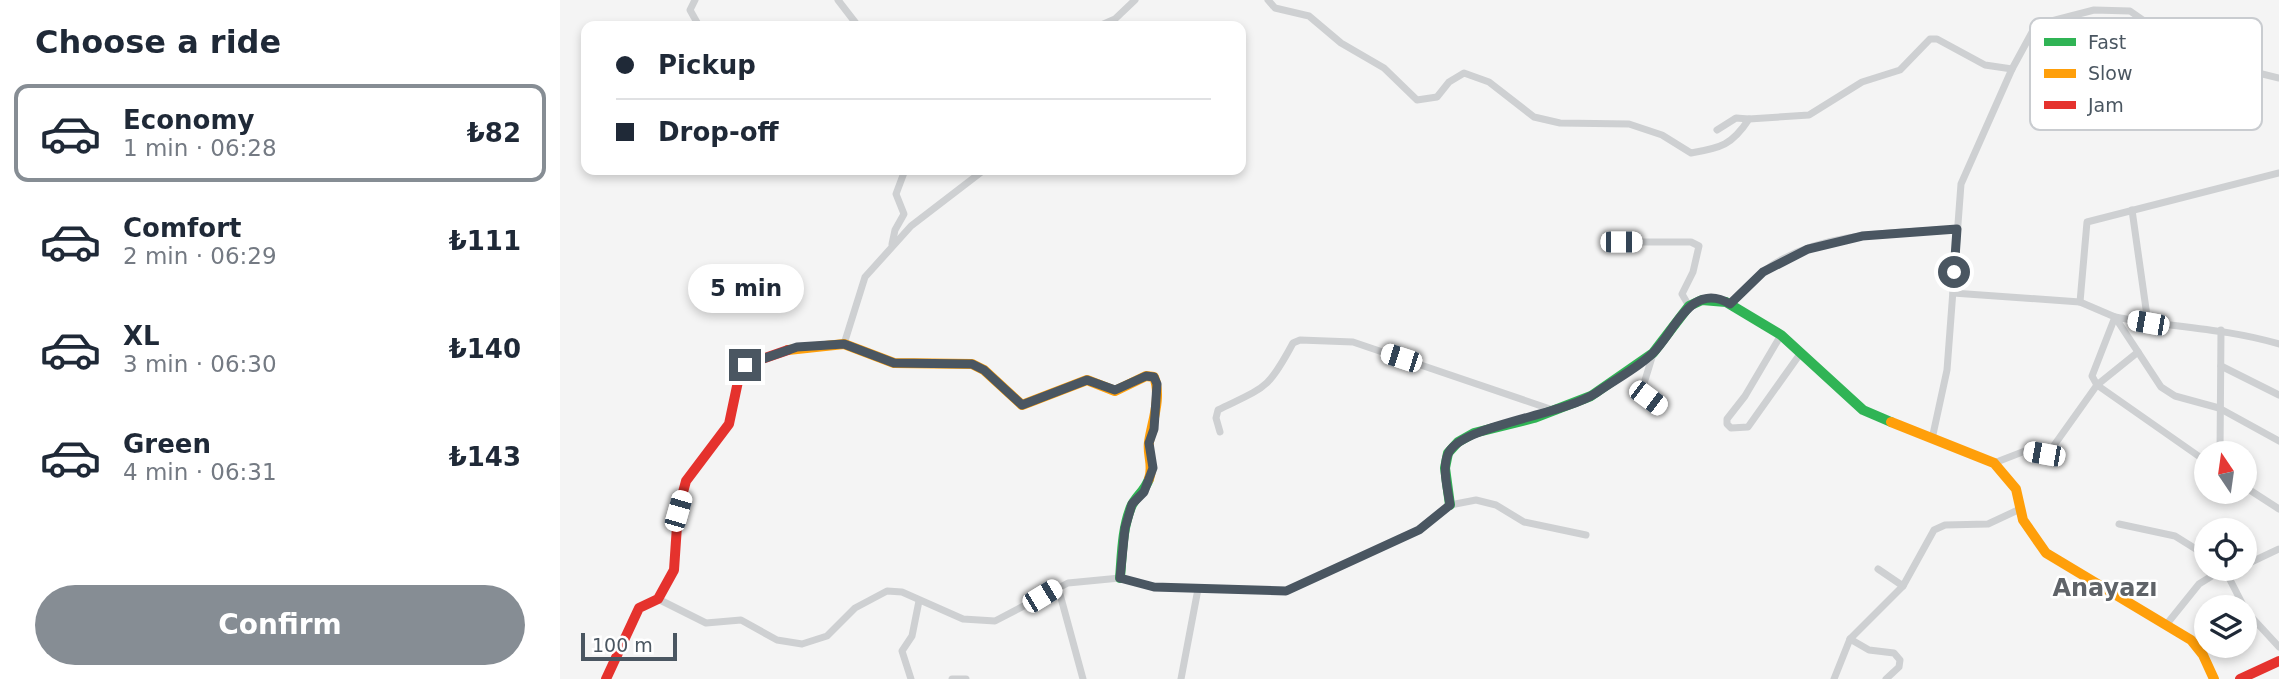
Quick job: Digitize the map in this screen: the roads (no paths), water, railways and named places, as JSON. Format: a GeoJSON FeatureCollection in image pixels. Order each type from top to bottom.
{"type":"FeatureCollection","features":[{"type":"Feature","properties":{"kind":"street"},"geometry":{"type":"LineString","coordinates":[[695,0],[690,10],[696,21]]}},
{"type":"Feature","properties":{"kind":"street"},"geometry":{"type":"LineString","coordinates":[[838,0],[854,21]]}},
{"type":"Feature","properties":{"kind":"street"},"geometry":{"type":"LineString","coordinates":[[1110,21],[1135,0]]}},
{"type":"Feature","properties":{"kind":"street"},"geometry":{"type":"LineString","coordinates":[[1268,0],[1275,8],[1310,16],[1341,43],[1384,68],[1417,100],[1437,97],[1449,82],[1464,73],[1489,82],[1534,117],[1560,123],[1629,124],[1662,135],[1691,153],[1721,148],[1740,133],[1749,119]]}},
{"type":"Feature","properties":{"kind":"street"},"geometry":{"type":"LineString","coordinates":[[2127,0],[2130,11]]}},
{"type":"Feature","properties":{"kind":"street"},"geometry":{"type":"LineString","coordinates":[[2063,18],[2094,10],[2130,11],[2140,18]]}},
{"type":"Feature","properties":{"kind":"street"},"geometry":{"type":"LineString","coordinates":[[1933,439],[1947,370],[1961,184],[2012,69],[2030,36]]}},
{"type":"Feature","properties":{"kind":"street"},"geometry":{"type":"LineString","coordinates":[[1717,130],[1736,118],[1809,115],[1862,82],[1900,70],[1930,39],[1937,39],[1985,65],[2012,69]]}},
{"type":"Feature","properties":{"kind":"street"},"geometry":{"type":"LineString","coordinates":[[2262,74],[2279,78]]}},
{"type":"Feature","properties":{"kind":"street"},"geometry":{"type":"LineString","coordinates":[[2080,302],[2087,222],[2279,173]]}},
{"type":"Feature","properties":{"kind":"street"},"geometry":{"type":"LineString","coordinates":[[892,245],[895,230],[904,214],[896,194],[903,175]]}},
{"type":"Feature","properties":{"kind":"street"},"geometry":{"type":"LineString","coordinates":[[844,344],[865,277],[892,245],[939,202],[977,175]]}},
{"type":"Feature","properties":{"kind":"street"},"geometry":{"type":"LineString","coordinates":[[2133,210],[2148,323]]}},
{"type":"Feature","properties":{"kind":"street"},"geometry":{"type":"LineString","coordinates":[[1730,304],[1763,272],[1808,249],[1862,236],[1957,229]]}},
{"type":"Feature","properties":{"kind":"street"},"geometry":{"type":"LineString","coordinates":[[1621,242],[1691,242],[1699,246],[1693,272],[1682,294],[1689,306]]}},
{"type":"Feature","properties":{"kind":"street"},"geometry":{"type":"LineString","coordinates":[[1953,293],[2080,302],[2115,317],[2221,330],[2279,344]]}},
{"type":"Feature","properties":{"kind":"street"},"geometry":{"type":"LineString","coordinates":[[1450,505],[1445,468],[1448,453],[1458,442],[1474,433],[1556,411],[1591,396],[1653,353],[1689,306],[1702,300],[1730,304],[1781,335],[1863,410],[1975,458],[1994,463],[2016,489],[2020,509],[2032,535],[2046,553],[2191,640],[2203,654],[2214,679]]}},
{"type":"Feature","properties":{"kind":"street"},"geometry":{"type":"LineString","coordinates":[[2115,317],[2161,387],[2175,396],[2219,408],[2279,441]]}},
{"type":"Feature","properties":{"kind":"street"},"geometry":{"type":"LineString","coordinates":[[2115,317],[2092,376],[2097,385],[2194,453]]}},
{"type":"Feature","properties":{"kind":"street"},"geometry":{"type":"LineString","coordinates":[[2220,441],[2221,330]]}},
{"type":"Feature","properties":{"kind":"street"},"geometry":{"type":"LineString","coordinates":[[1781,335],[1745,396],[1727,419],[1731,428],[1748,427],[1800,354]]}},
{"type":"Feature","properties":{"kind":"street"},"geometry":{"type":"LineString","coordinates":[[1220,432],[1217,410],[1265,388],[1275,377],[1293,343],[1300,340],[1353,342],[1556,411]]}},
{"type":"Feature","properties":{"kind":"street"},"geometry":{"type":"LineString","coordinates":[[606,679],[639,608],[658,598],[674,569],[678,511],[686,481],[729,424],[740,372],[745,365],[797,347],[844,344],[894,363],[972,364],[984,370],[1022,405],[1087,380],[1115,390],[1146,376],[1154,377],[1157,384],[1154,429],[1149,443],[1153,468],[1144,492],[1132,504],[1125,528],[1120,578]]}},
{"type":"Feature","properties":{"kind":"street"},"geometry":{"type":"LineString","coordinates":[[1994,463],[2025,451],[2044,454],[2050,452],[2097,385],[2138,352]]}},
{"type":"Feature","properties":{"kind":"street"},"geometry":{"type":"LineString","coordinates":[[1653,353],[1642,390],[1662,408]]}},
{"type":"Feature","properties":{"kind":"street"},"geometry":{"type":"LineString","coordinates":[[2221,366],[2279,395]]}},
{"type":"Feature","properties":{"kind":"street"},"geometry":{"type":"LineString","coordinates":[[2258,495],[2279,509]]}},
{"type":"Feature","properties":{"kind":"street"},"geometry":{"type":"LineString","coordinates":[[658,598],[706,623],[741,620],[770,636],[802,644],[827,636],[855,608],[887,591],[902,592],[963,619],[995,621],[1010,616],[1058,587],[1120,578],[1154,587],[1260,592],[1298,587],[1326,571],[1419,530],[1450,505],[1487,501],[1524,522],[1586,535]]}},
{"type":"Feature","properties":{"kind":"street"},"geometry":{"type":"LineString","coordinates":[[1834,679],[1850,639],[1903,586],[1938,526],[1987,524],[2020,509]]}},
{"type":"Feature","properties":{"kind":"street"},"geometry":{"type":"LineString","coordinates":[[2119,524],[2175,536],[2194,548]]}},
{"type":"Feature","properties":{"kind":"street"},"geometry":{"type":"LineString","coordinates":[[2257,559],[2279,549]]}},
{"type":"Feature","properties":{"kind":"street"},"geometry":{"type":"LineString","coordinates":[[1878,569],[1903,586]]}},
{"type":"Feature","properties":{"kind":"street"},"geometry":{"type":"LineString","coordinates":[[2166,625],[2204,581]]}},
{"type":"Feature","properties":{"kind":"street"},"geometry":{"type":"LineString","coordinates":[[1058,587],[1083,679]]}},
{"type":"Feature","properties":{"kind":"street"},"geometry":{"type":"LineString","coordinates":[[1181,679],[1198,589]]}},
{"type":"Feature","properties":{"kind":"street"},"geometry":{"type":"LineString","coordinates":[[911,679],[902,651],[912,636],[919,601]]}},
{"type":"Feature","properties":{"kind":"street"},"geometry":{"type":"LineString","coordinates":[[2257,622],[2279,647]]}},
{"type":"Feature","properties":{"kind":"street"},"geometry":{"type":"LineString","coordinates":[[1850,639],[1869,650],[1895,653],[1900,660],[1899,667],[1886,679]]}},
{"type":"Feature","properties":{"kind":"street"},"geometry":{"type":"LineString","coordinates":[[2240,679],[2279,661]]}},
{"type":"Feature","properties":{"kind":"street"},"geometry":{"type":"LineString","coordinates":[[952,679],[966,679]]}},
{"type":"Feature","properties":{"kind":"district","name":"Anayazı"},"geometry":{"type":"Point","coordinates":[2105,588]}}]}
